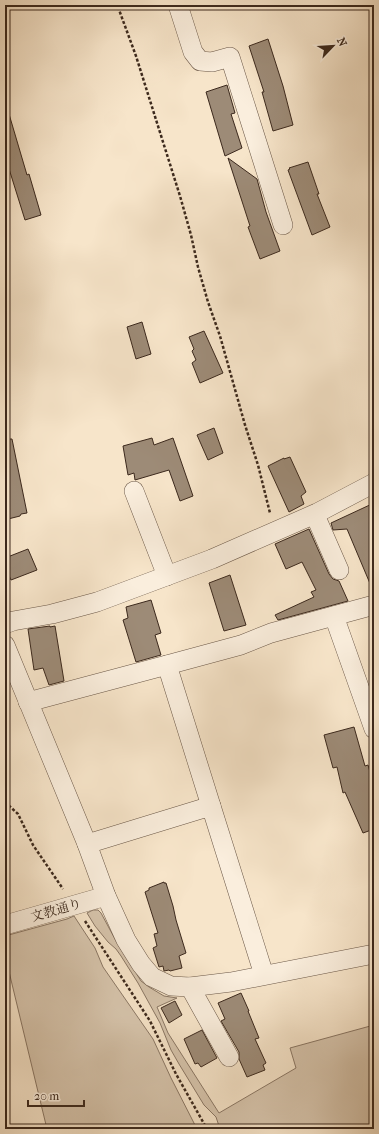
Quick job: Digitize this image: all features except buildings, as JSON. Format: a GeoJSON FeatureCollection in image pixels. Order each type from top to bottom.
{"type":"FeatureCollection","features":[{"type":"Feature","properties":{"kind":"street"},"geometry":{"type":"LineString","coordinates":[[178,5],[192,52],[200,61],[212,62],[230,57],[283,225]]}},
{"type":"Feature","properties":{"kind":"street"},"geometry":{"type":"LineString","coordinates":[[5,624],[13,621],[52,614],[97,602],[212,559],[315,514],[374,483]]}},
{"type":"Feature","properties":{"kind":"street"},"geometry":{"type":"LineString","coordinates":[[134,490],[167,576]]}},
{"type":"Feature","properties":{"kind":"street"},"geometry":{"type":"LineString","coordinates":[[315,514],[339,570]]}},
{"type":"Feature","properties":{"kind":"street"},"geometry":{"type":"LineString","coordinates":[[28,702],[167,666],[241,644],[271,633],[374,605]]}},
{"type":"Feature","properties":{"kind":"street"},"geometry":{"type":"LineString","coordinates":[[334,616],[374,729]]}},
{"type":"Feature","properties":{"kind":"street"},"geometry":{"type":"LineString","coordinates":[[5,645],[87,844],[106,896],[126,940],[141,964],[152,977],[171,986],[190,987],[231,982],[374,954]]}},
{"type":"Feature","properties":{"kind":"street"},"geometry":{"type":"LineString","coordinates":[[167,666],[264,975]]}},
{"type":"Feature","properties":{"kind":"street"},"geometry":{"type":"LineString","coordinates":[[87,844],[211,806]]}},
{"type":"Feature","properties":{"kind":"street","name":"文教通り"},"geometry":{"type":"LineString","coordinates":[[5,925],[106,896]]}},
{"type":"Feature","properties":{"kind":"street"},"geometry":{"type":"LineString","coordinates":[[190,987],[229,1057]]}},
{"type":"Feature","properties":{"kind":"path"},"geometry":{"type":"LineString","coordinates":[[118,7],[136,56],[180,196],[208,302],[220,336],[258,466],[274,532]]}},
{"type":"Feature","properties":{"kind":"path"},"geometry":{"type":"LineString","coordinates":[[5,802],[18,814],[33,845],[96,937],[150,1021],[176,1074],[207,1129]]}},
{"type":"Feature","properties":{"kind":"shaded area"},"geometry":{"type":"Polygon","coordinates":[[[93,910],[98,910],[101,913],[116,941],[141,981],[164,996],[177,998],[157,1007],[168,1033],[219,1113],[296,1068],[290,1048],[374,1025],[374,1129],[220,1129],[216,1117],[204,1105],[171,1050],[160,1023],[138,983],[116,949],[95,926],[87,913],[93,910]]]}},
{"type":"Feature","properties":{"kind":"shaded area"},"geometry":{"type":"Polygon","coordinates":[[[74,916],[95,948],[103,967],[153,1039],[197,1129],[47,1129],[5,955],[5,936],[74,916]]]}}]}
